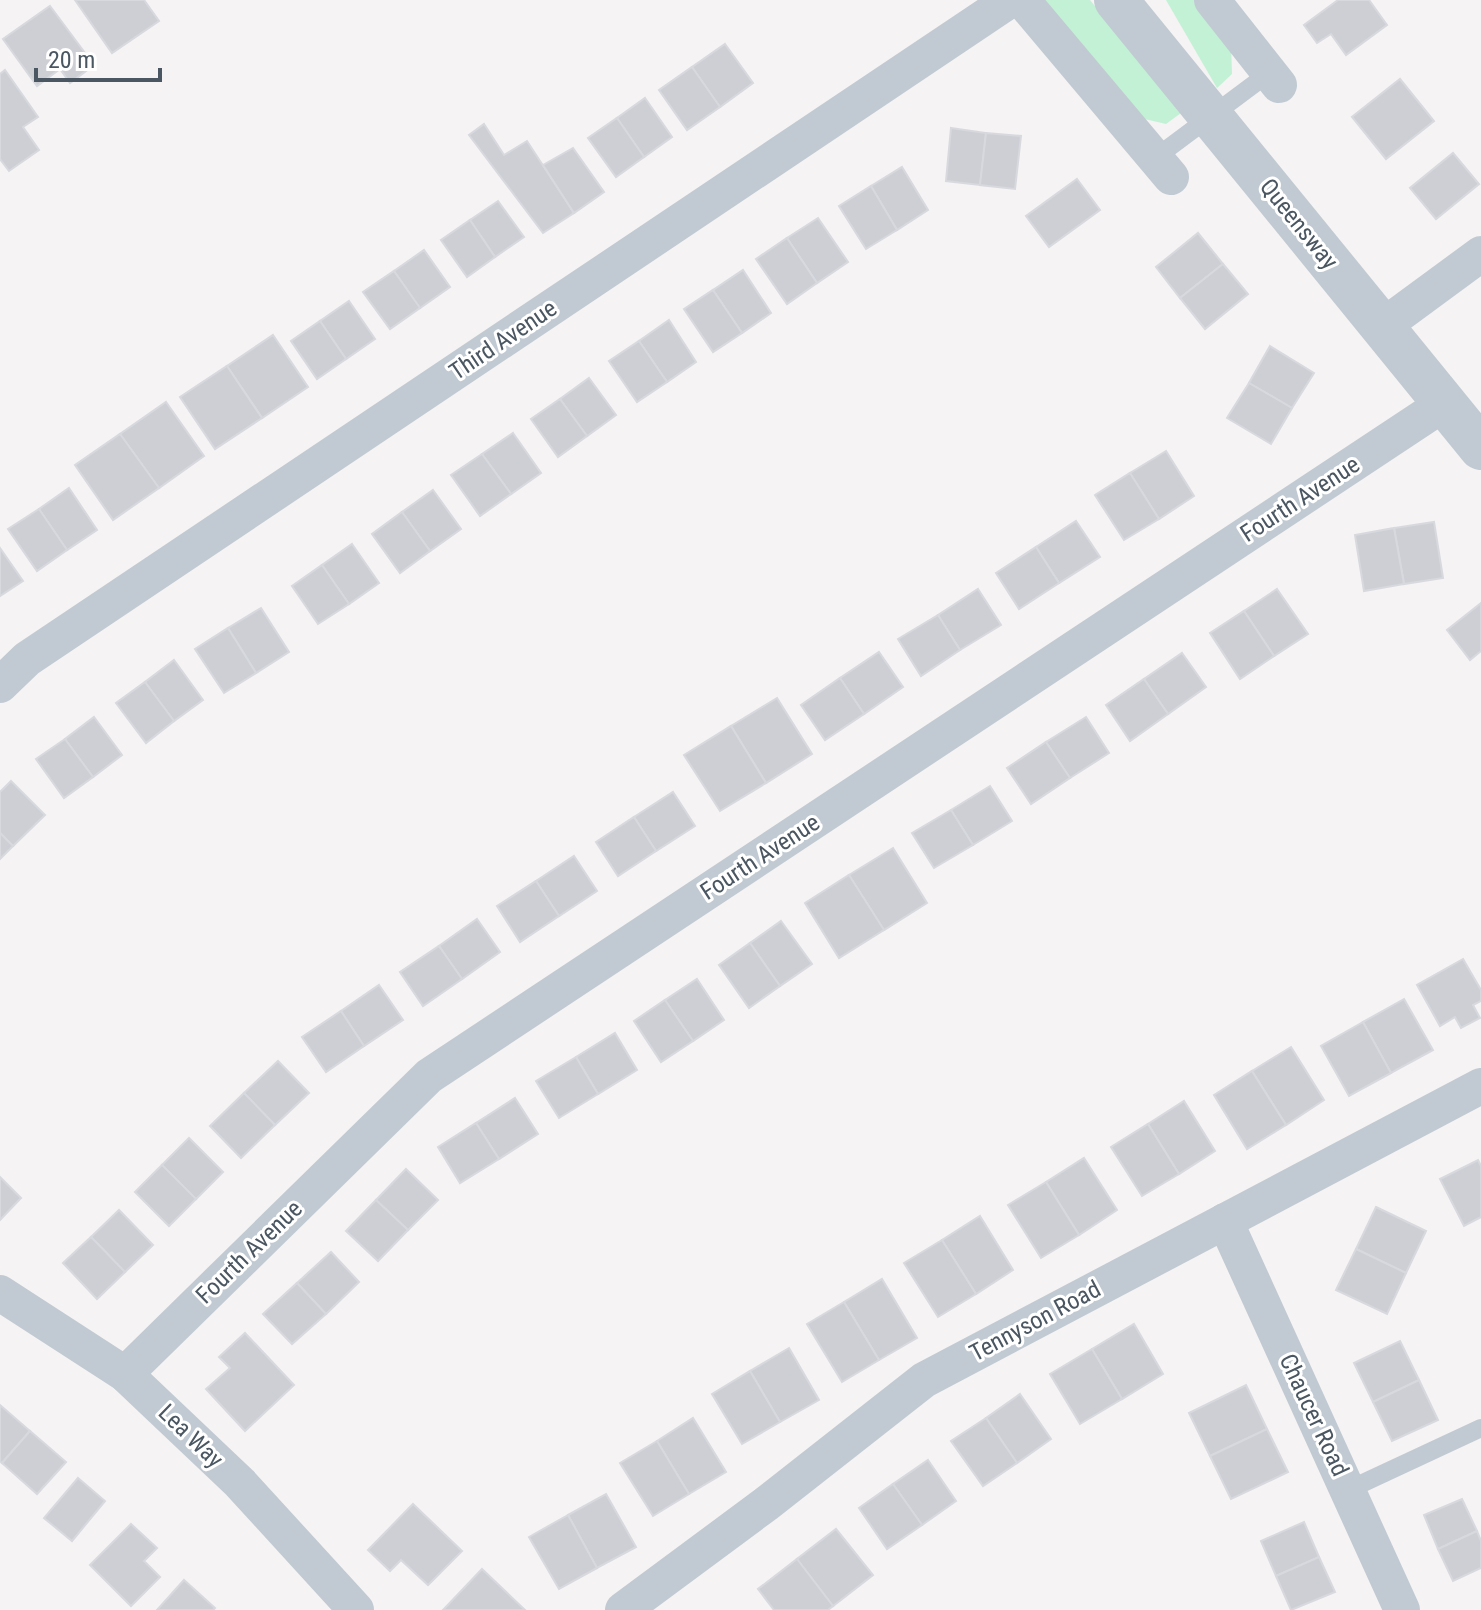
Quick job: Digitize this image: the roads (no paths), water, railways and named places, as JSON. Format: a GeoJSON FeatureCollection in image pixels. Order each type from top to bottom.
{"type":"FeatureCollection","features":[{"type":"Feature","properties":{"kind":"street","name":"Third Avenue"},"geometry":{"type":"LineString","coordinates":[[0,685],[27,659],[1010,0]]}},
{"type":"Feature","properties":{"kind":"street"},"geometry":{"type":"LineString","coordinates":[[1022,0],[1163,167]]}},
{"type":"Feature","properties":{"kind":"street","name":"Queensway"},"geometry":{"type":"LineString","coordinates":[[1116,0],[1481,448]]}},
{"type":"Feature","properties":{"kind":"street"},"geometry":{"type":"LineString","coordinates":[[1212,0],[1274,79]]}},
{"type":"Feature","properties":{"kind":"street"},"geometry":{"type":"LineString","coordinates":[[1383,326],[1481,254]]}},
{"type":"Feature","properties":{"kind":"street","name":"Fourth Avenue"},"geometry":{"type":"LineString","coordinates":[[125,1374],[429,1076],[1445,403]]}},
{"type":"Feature","properties":{"kind":"street","name":"Tennyson Road"},"geometry":{"type":"LineString","coordinates":[[623,1610],[766,1504],[924,1380],[1481,1086]]}},
{"type":"Feature","properties":{"kind":"street","name":"Chaucer Road"},"geometry":{"type":"LineString","coordinates":[[1225,1221],[1402,1610]]}},
{"type":"Feature","properties":{"kind":"street","name":"Lea Way"},"geometry":{"type":"LineString","coordinates":[[0,1293],[125,1374],[240,1483],[356,1610]]}},
{"type":"Feature","properties":{"kind":"lane"},"geometry":{"type":"LineString","coordinates":[[1163,167],[1210,116],[1274,79]]}},
{"type":"Feature","properties":{"kind":"lane"},"geometry":{"type":"LineString","coordinates":[[1348,1490],[1481,1428]]}}]}
